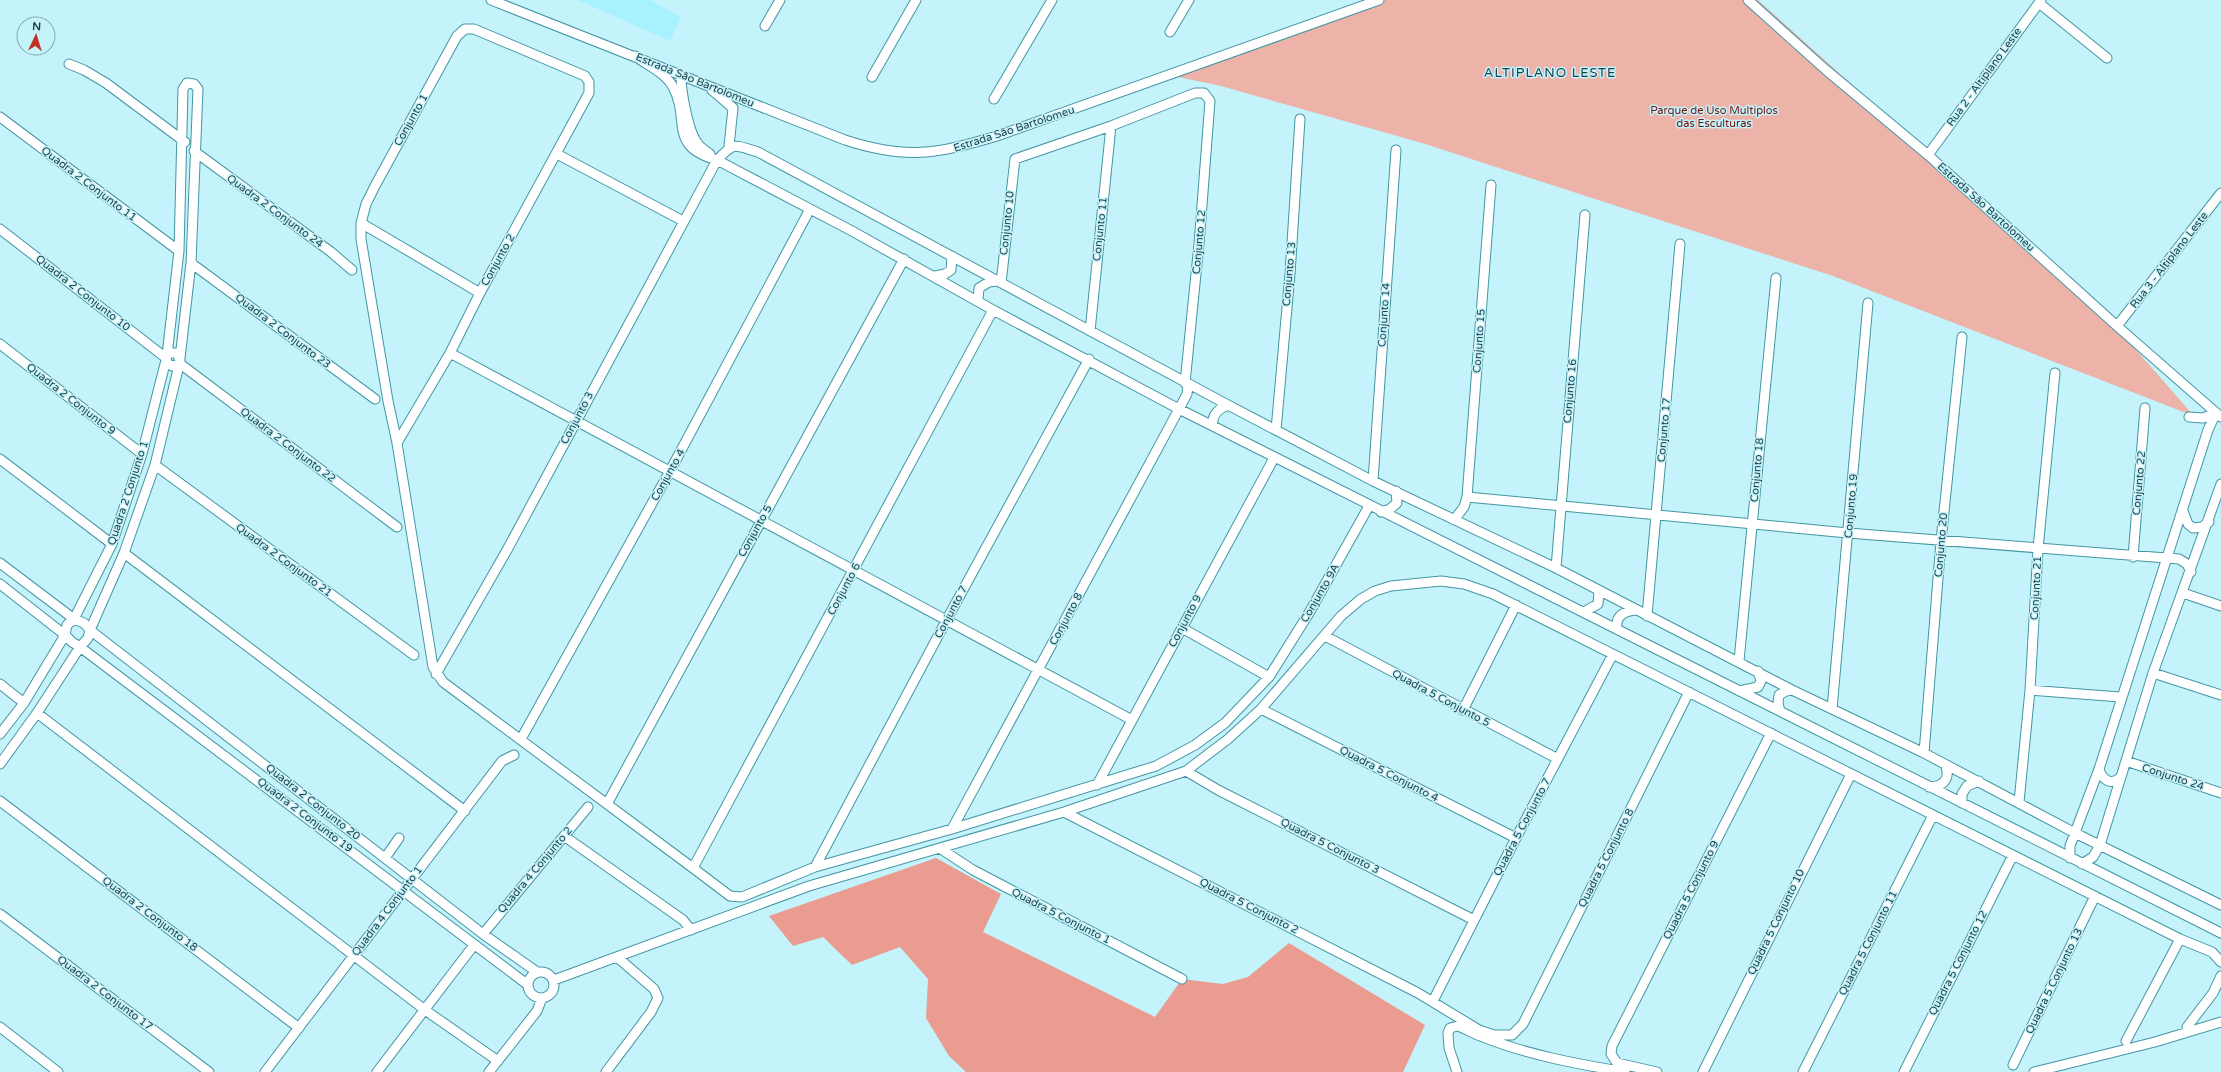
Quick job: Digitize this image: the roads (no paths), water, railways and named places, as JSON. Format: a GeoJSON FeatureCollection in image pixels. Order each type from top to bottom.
{"type":"FeatureCollection","features":[{"type":"Feature","properties":{"kind":"street","name":"Estrada São Bartolomeu"},"geometry":{"type":"LineString","coordinates":[[491,0],[864,146],[898,152],[936,152],[997,136],[1379,0]]}},
{"type":"Feature","properties":{"kind":"street"},"geometry":{"type":"LineString","coordinates":[[765,26],[780,0]]}},
{"type":"Feature","properties":{"kind":"street"},"geometry":{"type":"LineString","coordinates":[[872,77],[916,0]]}},
{"type":"Feature","properties":{"kind":"street"},"geometry":{"type":"LineString","coordinates":[[994,100],[1052,0]]}},
{"type":"Feature","properties":{"kind":"street"},"geometry":{"type":"LineString","coordinates":[[1170,32],[1188,0]]}},
{"type":"Feature","properties":{"kind":"street","name":"Estrada São Bartolomeu"},"geometry":{"type":"LineString","coordinates":[[1748,0],[1826,70],[1928,155],[2218,415]]}},
{"type":"Feature","properties":{"kind":"street"},"geometry":{"type":"LineString","coordinates":[[2040,2],[2107,58]]}},
{"type":"Feature","properties":{"kind":"street","name":"Rua 2 - Altiplano Leste"},"geometry":{"type":"LineString","coordinates":[[1928,155],[2040,2]]}},
{"type":"Feature","properties":{"kind":"street","name":"Conjunto 1"},"geometry":{"type":"LineString","coordinates":[[361,223],[366,204],[376,184],[457,36],[465,30],[474,29],[585,76]]}},
{"type":"Feature","properties":{"kind":"street"},"geometry":{"type":"LineString","coordinates":[[635,56],[667,78],[674,87],[685,140],[689,147],[705,156],[717,160],[810,209],[935,276],[993,310],[1089,359],[1179,409],[1274,458],[1584,612],[2221,933]]}},
{"type":"Feature","properties":{"kind":"street","name":"Quadra 2 Conjunto 24"},"geometry":{"type":"LineString","coordinates":[[69,64],[84,70],[106,83],[183,139],[196,153],[325,247],[352,270]]}},
{"type":"Feature","properties":{"kind":"street"},"geometry":{"type":"LineString","coordinates":[[682,75],[682,87],[694,137],[700,147],[717,160]]}},
{"type":"Feature","properties":{"kind":"street","name":"Conjunto 2"},"geometry":{"type":"LineString","coordinates":[[397,443],[450,352],[480,293],[589,93],[589,82],[585,76]]}},
{"type":"Feature","properties":{"kind":"street","name":"Quadra 2 Conjunto 1"},"geometry":{"type":"LineString","coordinates":[[74,619],[112,544],[142,454],[166,358],[179,251],[183,139],[183,89],[187,83],[194,84],[198,89],[196,153]]}},
{"type":"Feature","properties":{"kind":"street"},"geometry":{"type":"LineString","coordinates":[[704,83],[733,108],[732,146]]}},
{"type":"Feature","properties":{"kind":"street","name":"Conjunto 12"},"geometry":{"type":"LineString","coordinates":[[1111,126],[1195,94],[1204,93],[1210,101],[1187,394],[1179,409]]}},
{"type":"Feature","properties":{"kind":"street"},"geometry":{"type":"LineString","coordinates":[[732,146],[740,98]]}},
{"type":"Feature","properties":{"kind":"street","name":"Quadra 2 Conjunto 11"},"geometry":{"type":"LineString","coordinates":[[0,117],[179,251]]}},
{"type":"Feature","properties":{"kind":"street","name":"Conjunto 13"},"geometry":{"type":"LineString","coordinates":[[1276,430],[1290,274],[1300,119]]}},
{"type":"Feature","properties":{"kind":"street","name":"Conjunto 10"},"geometry":{"type":"LineString","coordinates":[[999,282],[1015,159],[1020,156],[1111,126]]}},
{"type":"Feature","properties":{"kind":"street","name":"Conjunto 11"},"geometry":{"type":"LineString","coordinates":[[1090,331],[1111,126]]}},
{"type":"Feature","properties":{"kind":"street"},"geometry":{"type":"LineString","coordinates":[[732,146],[758,152],[1228,405],[1373,481],[1556,568],[1599,592],[1739,661],[1792,690],[1924,753],[2075,833],[2221,905]]}},
{"type":"Feature","properties":{"kind":"street","name":"Conjunto 3"},"geometry":{"type":"LineString","coordinates":[[436,674],[507,550],[717,160],[732,146]]}},
{"type":"Feature","properties":{"kind":"street","name":"Conjunto 14"},"geometry":{"type":"LineString","coordinates":[[1373,481],[1396,150]]}},
{"type":"Feature","properties":{"kind":"street"},"geometry":{"type":"LineString","coordinates":[[0,764],[37,713],[80,646],[88,638],[90,630],[124,553],[155,465],[179,362],[191,262],[196,153]]}},
{"type":"Feature","properties":{"kind":"street"},"geometry":{"type":"LineString","coordinates":[[557,154],[683,221]]}},
{"type":"Feature","properties":{"kind":"street","name":"Conjunto 15"},"geometry":{"type":"LineString","coordinates":[[1467,497],[1491,185]]}},
{"type":"Feature","properties":{"kind":"street","name":"Rua 3 - Altiplano Leste"},"geometry":{"type":"LineString","coordinates":[[2117,326],[2221,193]]}},
{"type":"Feature","properties":{"kind":"street","name":"Conjunto 4"},"geometry":{"type":"LineString","coordinates":[[521,739],[670,471],[810,209]]}},
{"type":"Feature","properties":{"kind":"street","name":"Conjunto 16"},"geometry":{"type":"LineString","coordinates":[[1556,568],[1585,214]]}},
{"type":"Feature","properties":{"kind":"street"},"geometry":{"type":"LineString","coordinates":[[361,223],[480,293]]}},
{"type":"Feature","properties":{"kind":"street"},"geometry":{"type":"LineString","coordinates":[[361,223],[368,284],[397,443],[431,659],[436,674],[443,682],[693,868]]}},
{"type":"Feature","properties":{"kind":"street","name":"Quadra 2 Conjunto 10"},"geometry":{"type":"LineString","coordinates":[[0,229],[166,358],[172,366],[179,362]]}},
{"type":"Feature","properties":{"kind":"street","name":"Conjunto 17"},"geometry":{"type":"LineString","coordinates":[[1647,616],[1680,244]]}},
{"type":"Feature","properties":{"kind":"street"},"geometry":{"type":"LineString","coordinates":[[935,276],[945,274],[951,270],[952,256]]}},
{"type":"Feature","properties":{"kind":"street","name":"Conjunto 5"},"geometry":{"type":"LineString","coordinates":[[607,804],[904,259]]}},
{"type":"Feature","properties":{"kind":"street","name":"Quadra 2 Conjunto 23"},"geometry":{"type":"LineString","coordinates":[[191,262],[375,399]]}},
{"type":"Feature","properties":{"kind":"street","name":"Conjunto 18"},"geometry":{"type":"LineString","coordinates":[[1739,661],[1776,278]]}},
{"type":"Feature","properties":{"kind":"street"},"geometry":{"type":"LineString","coordinates":[[978,300],[979,288],[989,282],[999,282]]}},
{"type":"Feature","properties":{"kind":"street","name":"Conjunto 19"},"geometry":{"type":"LineString","coordinates":[[1832,709],[1868,303]]}},
{"type":"Feature","properties":{"kind":"street","name":"Conjunto 6"},"geometry":{"type":"LineString","coordinates":[[693,868],[993,310]]}},
{"type":"Feature","properties":{"kind":"street","name":"Conjunto 20"},"geometry":{"type":"LineString","coordinates":[[1924,753],[1941,541],[1962,337]]}},
{"type":"Feature","properties":{"kind":"street","name":"Quadra 2 Conjunto 9"},"geometry":{"type":"LineString","coordinates":[[0,344],[142,454]]}},
{"type":"Feature","properties":{"kind":"street"},"geometry":{"type":"LineString","coordinates":[[450,352],[946,621],[1132,720]]}},
{"type":"Feature","properties":{"kind":"street","name":"Conjunto 7"},"geometry":{"type":"LineString","coordinates":[[815,867],[946,621],[1089,359]]}},
{"type":"Feature","properties":{"kind":"street","name":"Quadra 2 Conjunto 22"},"geometry":{"type":"LineString","coordinates":[[179,362],[397,527]]}},
{"type":"Feature","properties":{"kind":"street","name":"Conjunto 21"},"geometry":{"type":"LineString","coordinates":[[2019,802],[2030,690],[2038,549],[2055,373]]}},
{"type":"Feature","properties":{"kind":"street"},"geometry":{"type":"LineString","coordinates":[[1213,426],[1215,414],[1221,408],[1228,405]]}},
{"type":"Feature","properties":{"kind":"street","name":"Conjunto 22"},"geometry":{"type":"LineString","coordinates":[[2133,557],[2145,408]]}},
{"type":"Feature","properties":{"kind":"street","name":"Conjunto 8"},"geometry":{"type":"LineString","coordinates":[[952,828],[1039,671],[1179,409]]}},
{"type":"Feature","properties":{"kind":"street"},"geometry":{"type":"LineString","coordinates":[[2189,417],[2203,418],[2218,415]]}},
{"type":"Feature","properties":{"kind":"street"},"geometry":{"type":"LineString","coordinates":[[2070,858],[2070,846],[2099,769],[2120,697],[2168,559],[2208,430],[2218,415]]}},
{"type":"Feature","properties":{"kind":"street","name":"Conjunto 9"},"geometry":{"type":"LineString","coordinates":[[1098,785],[1274,458]]}},
{"type":"Feature","properties":{"kind":"street"},"geometry":{"type":"LineString","coordinates":[[0,459],[112,544]]}},
{"type":"Feature","properties":{"kind":"street","name":"Quadra 2 Conjunto 21"},"geometry":{"type":"LineString","coordinates":[[155,465],[414,655]]}},
{"type":"Feature","properties":{"kind":"street"},"geometry":{"type":"LineString","coordinates":[[2082,864],[2093,858],[2100,845],[2153,673],[2220,489]]}},
{"type":"Feature","properties":{"kind":"street"},"geometry":{"type":"LineString","coordinates":[[1381,512],[1390,509],[1396,503],[1396,491]]}},
{"type":"Feature","properties":{"kind":"street"},"geometry":{"type":"LineString","coordinates":[[1454,520],[1464,507],[1467,497],[1561,504],[1848,533],[2168,559],[2183,561],[2191,572]]}},
{"type":"Feature","properties":{"kind":"street","name":"Conjunto 9A"},"geometry":{"type":"LineString","coordinates":[[693,868],[718,888],[736,897],[749,894],[815,867],[1098,785],[1156,766],[1196,745],[1225,723],[1269,678],[1310,613],[1369,506]]}},
{"type":"Feature","properties":{"kind":"street"},"geometry":{"type":"LineString","coordinates":[[2183,511],[2188,524],[2193,528],[2202,527],[2209,522]]}},
{"type":"Feature","properties":{"kind":"street"},"geometry":{"type":"LineString","coordinates":[[124,553],[464,811]]}},
{"type":"Feature","properties":{"kind":"street"},"geometry":{"type":"LineString","coordinates":[[0,563],[74,619],[84,623],[90,630]]}},
{"type":"Feature","properties":{"kind":"street"},"geometry":{"type":"LineString","coordinates":[[554,980],[809,886],[941,849],[1064,812],[1186,771],[1228,739],[1262,709],[1341,616],[1362,599],[1391,586],[1441,581],[1464,584],[1493,594],[1516,605],[2180,939],[2212,952],[2221,962]]}},
{"type":"Feature","properties":{"kind":"street"},"geometry":{"type":"LineString","coordinates":[[0,584],[72,642],[80,646]]}},
{"type":"Feature","properties":{"kind":"street"},"geometry":{"type":"LineString","coordinates":[[1584,612],[1598,604],[1599,592]]}},
{"type":"Feature","properties":{"kind":"street"},"geometry":{"type":"LineString","coordinates":[[2183,592],[2221,606]]}},
{"type":"Feature","properties":{"kind":"street"},"geometry":{"type":"LineString","coordinates":[[1462,710],[1516,605]]}},
{"type":"Feature","properties":{"kind":"street"},"geometry":{"type":"LineString","coordinates":[[1617,629],[1616,624],[1620,616],[1624,613],[1636,610]]}},
{"type":"Feature","properties":{"kind":"street"},"geometry":{"type":"LineString","coordinates":[[0,734],[24,702],[65,635],[67,625],[74,619]]}},
{"type":"Feature","properties":{"kind":"street"},"geometry":{"type":"LineString","coordinates":[[1182,628],[1269,678]]}},
{"type":"Feature","properties":{"kind":"street","name":"Quadra 2 Conjunto 20"},"geometry":{"type":"LineString","coordinates":[[90,630],[483,934],[537,972]]}},
{"type":"Feature","properties":{"kind":"street","name":"Quadra 5 Conjunto 5"},"geometry":{"type":"LineString","coordinates":[[1324,636],[1462,710],[1558,759]]}},
{"type":"Feature","properties":{"kind":"street","name":"Quadra 2 Conjunto 19"},"geometry":{"type":"LineString","coordinates":[[80,646],[528,985]]}},
{"type":"Feature","properties":{"kind":"street","name":"Quadra 5 Conjunto 7"},"geometry":{"type":"LineString","coordinates":[[1433,1001],[1516,838],[1613,654]]}},
{"type":"Feature","properties":{"kind":"street"},"geometry":{"type":"LineString","coordinates":[[1739,691],[1758,687],[1761,681],[1758,671]]}},
{"type":"Feature","properties":{"kind":"street"},"geometry":{"type":"LineString","coordinates":[[2153,673],[2221,695]]}},
{"type":"Feature","properties":{"kind":"street"},"geometry":{"type":"LineString","coordinates":[[0,684],[24,702]]}},
{"type":"Feature","properties":{"kind":"street"},"geometry":{"type":"LineString","coordinates":[[1780,711],[1778,703],[1779,695],[1786,691],[1792,690]]}},
{"type":"Feature","properties":{"kind":"street"},"geometry":{"type":"LineString","coordinates":[[2030,690],[2120,697]]}},
{"type":"Feature","properties":{"kind":"street","name":"Quadra 5 Conjunto 8"},"geometry":{"type":"LineString","coordinates":[[1523,1024],[1689,692]]}},
{"type":"Feature","properties":{"kind":"street","name":"Quadra 5 Conjunto 4"},"geometry":{"type":"LineString","coordinates":[[1262,709],[1516,838]]}},
{"type":"Feature","properties":{"kind":"street"},"geometry":{"type":"LineString","coordinates":[[37,713],[353,956],[425,1010],[498,1061]]}},
{"type":"Feature","properties":{"kind":"street","name":"Quadra 5 Conjunto 9"},"geometry":{"type":"LineString","coordinates":[[1657,1072],[1617,1063],[1611,1054],[1612,1046],[1771,734]]}},
{"type":"Feature","properties":{"kind":"street","name":"Quadra 4 Conjunto 1"},"geometry":{"type":"LineString","coordinates":[[264,1072],[502,761],[514,755]]}},
{"type":"Feature","properties":{"kind":"street","name":"Conjunto 24"},"geometry":{"type":"LineString","coordinates":[[2126,761],[2221,793]]}},
{"type":"Feature","properties":{"kind":"street"},"geometry":{"type":"LineString","coordinates":[[1929,787],[1942,785],[1945,782],[1948,773],[1945,764]]}},
{"type":"Feature","properties":{"kind":"street"},"geometry":{"type":"LineString","coordinates":[[2099,769],[2101,776],[2106,781],[2114,782],[2120,778]]}},
{"type":"Feature","properties":{"kind":"street","name":"Quadra 5 Conjunto 3"},"geometry":{"type":"LineString","coordinates":[[1186,771],[1218,790],[1474,920]]}},
{"type":"Feature","properties":{"kind":"street","name":"Quadra 5 Conjunto 10"},"geometry":{"type":"LineString","coordinates":[[1703,1072],[1851,774]]}},
{"type":"Feature","properties":{"kind":"street"},"geometry":{"type":"LineString","coordinates":[[1962,803],[1962,794],[1967,786],[1979,781]]}},
{"type":"Feature","properties":{"kind":"street","name":"Quadra 2 Conjunto 18"},"geometry":{"type":"LineString","coordinates":[[0,800],[299,1028]]}},
{"type":"Feature","properties":{"kind":"street","name":"Quadra 4 Conjunto 2"},"geometry":{"type":"LineString","coordinates":[[483,934],[588,807]]}},
{"type":"Feature","properties":{"kind":"street","name":"Quadra 5 Conjunto 2"},"geometry":{"type":"LineString","coordinates":[[1064,812],[1433,1001],[1479,1030],[1494,1035],[1512,1035],[1523,1024]]}},
{"type":"Feature","properties":{"kind":"street","name":"Quadra 5 Conjunto 11"},"geometry":{"type":"LineString","coordinates":[[1803,1072],[1933,815]]}},
{"type":"Feature","properties":{"kind":"street"},"geometry":{"type":"LineString","coordinates":[[564,836],[683,920],[691,930]]}},
{"type":"Feature","properties":{"kind":"street"},"geometry":{"type":"LineString","coordinates":[[385,858],[399,838]]}},
{"type":"Feature","properties":{"kind":"street","name":"Quadra 5 Conjunto 1"},"geometry":{"type":"LineString","coordinates":[[941,849],[973,870],[1182,979]]}},
{"type":"Feature","properties":{"kind":"street","name":"Quadra 5 Conjunto 12"},"geometry":{"type":"LineString","coordinates":[[1904,1072],[2013,855]]}},
{"type":"Feature","properties":{"kind":"street","name":"Quadra 5 Conjunto 13"},"geometry":{"type":"LineString","coordinates":[[2013,1065],[2095,896]]}},
{"type":"Feature","properties":{"kind":"street","name":"Quadra 2 Conjunto 17"},"geometry":{"type":"LineString","coordinates":[[0,914],[209,1072]]}},
{"type":"Feature","properties":{"kind":"street"},"geometry":{"type":"LineString","coordinates":[[2126,1041],[2180,939]]}},
{"type":"Feature","properties":{"kind":"street"},"geometry":{"type":"LineString","coordinates":[[377,1072],[474,944]]}},
{"type":"Feature","properties":{"kind":"street"},"geometry":{"type":"LineString","coordinates":[[606,1072],[651,1012],[658,998],[654,989],[617,957]]}},
{"type":"Feature","properties":{"kind":"street"},"geometry":{"type":"LineString","coordinates":[[489,1072],[537,1012],[542,998],[553,992],[554,980],[549,974],[537,972],[530,977],[528,985],[531,993],[542,998]]}},
{"type":"Feature","properties":{"kind":"street"},"geometry":{"type":"LineString","coordinates":[[2187,1027],[2213,993],[2221,976]]}},
{"type":"Feature","properties":{"kind":"street"},"geometry":{"type":"LineString","coordinates":[[2034,1072],[2155,1042],[2221,1022]]}},
{"type":"Feature","properties":{"kind":"street"},"geometry":{"type":"LineString","coordinates":[[1457,1072],[1448,1039],[1450,1028],[1458,1026],[1482,1037],[1509,1046],[1577,1064],[1625,1072]]}},
{"type":"Feature","properties":{"kind":"street"},"geometry":{"type":"LineString","coordinates":[[0,1027],[58,1072]]}},
{"type":"Feature","properties":{"kind":"district","name":"ALTIPLANO LESTE"},"geometry":{"type":"Point","coordinates":[1550,73]}},
{"type":"Feature","properties":{"kind":"park label","name":"Parque de Uso Multiplos das Esculturas"},"geometry":{"type":"Point","coordinates":[1714,116]}}]}
